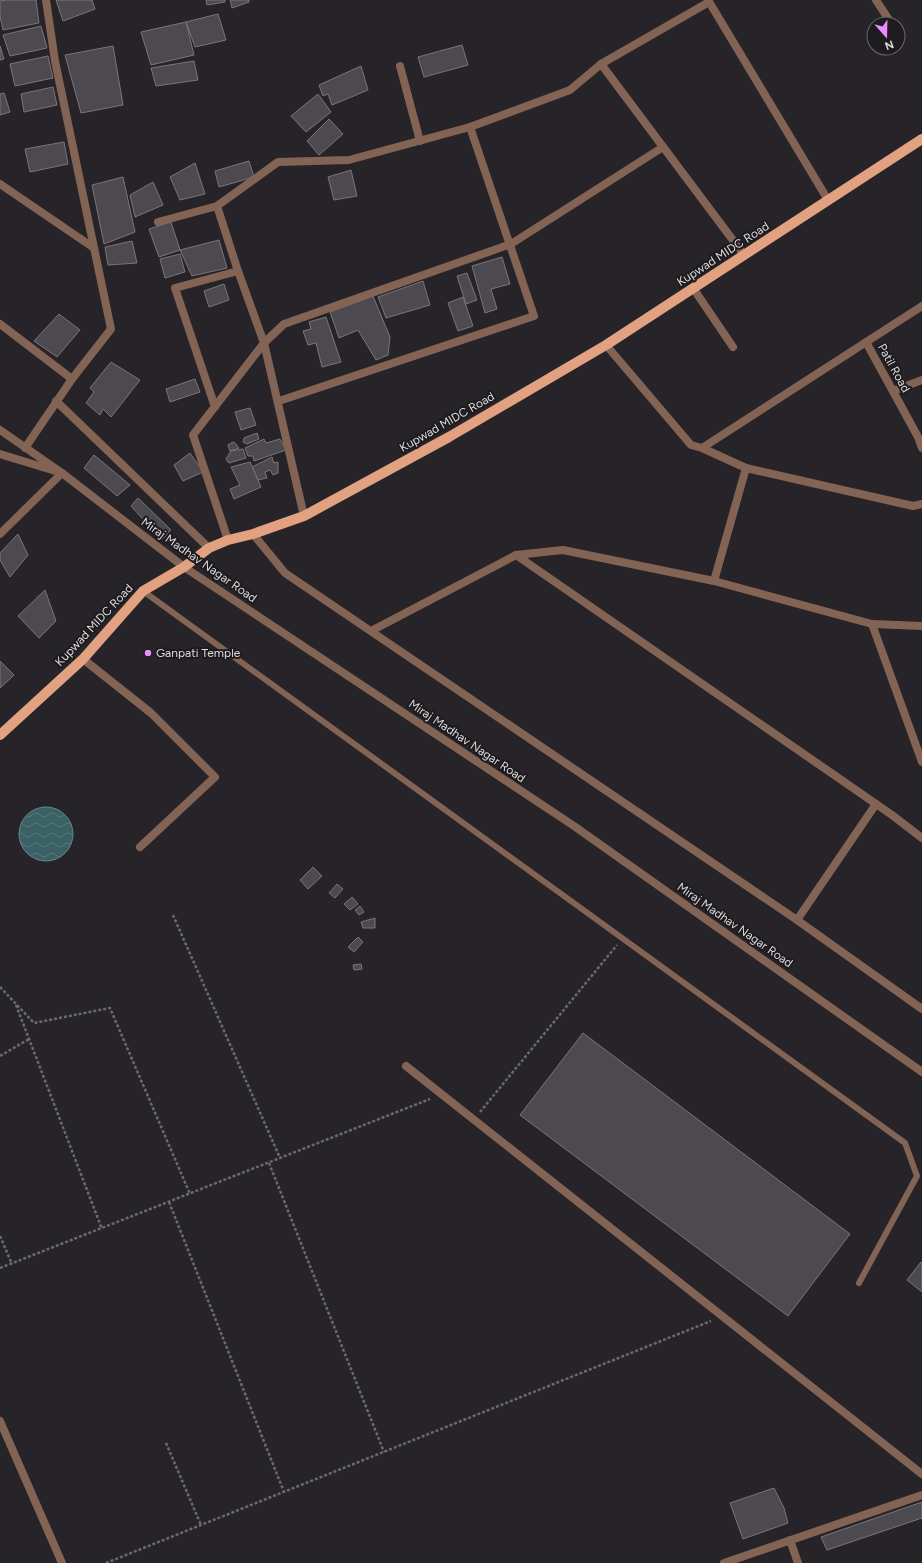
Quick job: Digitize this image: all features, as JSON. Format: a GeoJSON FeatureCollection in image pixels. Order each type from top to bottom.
{"type":"FeatureCollection","features":[{"type":"Feature","properties":{"kind":"main road","name":"Kupwad MIDC Road"},"geometry":{"type":"LineString","coordinates":[[0,735],[84,659],[143,591],[184,567],[209,548],[228,540],[253,534],[304,516],[449,437],[606,345],[922,139]]}},
{"type":"Feature","properties":{"kind":"street"},"geometry":{"type":"LineString","coordinates":[[24,448],[56,401],[110,329],[55,61],[46,0]]}},
{"type":"Feature","properties":{"kind":"street"},"geometry":{"type":"LineString","coordinates":[[876,0],[886,16]]}},
{"type":"Feature","properties":{"kind":"street"},"geometry":{"type":"LineString","coordinates":[[158,222],[217,206],[278,162],[349,160],[470,127],[570,90],[601,64],[708,1],[828,200]]}},
{"type":"Feature","properties":{"kind":"street"},"geometry":{"type":"LineString","coordinates":[[601,64],[744,255]]}},
{"type":"Feature","properties":{"kind":"street"},"geometry":{"type":"LineString","coordinates":[[400,66],[420,141]]}},
{"type":"Feature","properties":{"kind":"street"},"geometry":{"type":"LineString","coordinates":[[279,401],[534,316],[511,244],[470,127]]}},
{"type":"Feature","properties":{"kind":"street"},"geometry":{"type":"LineString","coordinates":[[228,540],[193,435],[264,343],[284,324],[511,244],[663,146]]}},
{"type":"Feature","properties":{"kind":"street"},"geometry":{"type":"LineString","coordinates":[[0,184],[94,248]]}},
{"type":"Feature","properties":{"kind":"street"},"geometry":{"type":"LineString","coordinates":[[217,206],[238,271],[264,343],[279,401],[304,516]]}},
{"type":"Feature","properties":{"kind":"street"},"geometry":{"type":"LineString","coordinates":[[215,407],[175,288],[238,271]]}},
{"type":"Feature","properties":{"kind":"street"},"geometry":{"type":"LineString","coordinates":[[693,288],[732,347]]}},
{"type":"Feature","properties":{"kind":"street"},"geometry":{"type":"LineString","coordinates":[[702,448],[922,306]]}},
{"type":"Feature","properties":{"kind":"street"},"geometry":{"type":"LineString","coordinates":[[0,324],[72,379]]}},
{"type":"Feature","properties":{"kind":"street","name":"Patil Road"},"geometry":{"type":"LineString","coordinates":[[866,342],[920,437],[922,448]]}},
{"type":"Feature","properties":{"kind":"street"},"geometry":{"type":"LineString","coordinates":[[606,345],[691,445],[702,448],[746,468],[913,506],[922,504]]}},
{"type":"Feature","properties":{"kind":"street"},"geometry":{"type":"LineString","coordinates":[[893,391],[922,380]]}},
{"type":"Feature","properties":{"kind":"street"},"geometry":{"type":"LineString","coordinates":[[56,401],[209,548]]}},
{"type":"Feature","properties":{"kind":"street","name":"Miraj Madhav Nagar Road"},"geometry":{"type":"LineString","coordinates":[[0,430],[62,473],[184,567],[574,826],[922,1072]]}},
{"type":"Feature","properties":{"kind":"street"},"geometry":{"type":"LineString","coordinates":[[0,454],[62,473],[0,534]]}},
{"type":"Feature","properties":{"kind":"street"},"geometry":{"type":"LineString","coordinates":[[714,581],[746,468]]}},
{"type":"Feature","properties":{"kind":"street"},"geometry":{"type":"LineString","coordinates":[[253,534],[285,573],[797,920],[922,1009]]}},
{"type":"Feature","properties":{"kind":"street"},"geometry":{"type":"LineString","coordinates":[[371,631],[516,555],[563,550],[714,581],[872,624],[922,626]]}},
{"type":"Feature","properties":{"kind":"street"},"geometry":{"type":"LineString","coordinates":[[516,555],[876,804],[922,838]]}},
{"type":"Feature","properties":{"kind":"street"},"geometry":{"type":"LineString","coordinates":[[872,624],[922,762]]}},
{"type":"Feature","properties":{"kind":"street"},"geometry":{"type":"LineString","coordinates":[[84,659],[150,713],[215,777],[140,847]]}},
{"type":"Feature","properties":{"kind":"street"},"geometry":{"type":"LineString","coordinates":[[797,920],[876,804]]}},
{"type":"Feature","properties":{"kind":"street"},"geometry":{"type":"LineString","coordinates":[[406,1066],[922,1474]]}},
{"type":"Feature","properties":{"kind":"street"},"geometry":{"type":"LineString","coordinates":[[0,1421],[62,1563]]}},
{"type":"Feature","properties":{"kind":"street"},"geometry":{"type":"LineString","coordinates":[[724,1563],[922,1495]]}},
{"type":"Feature","properties":{"kind":"street"},"geometry":{"type":"LineString","coordinates":[[790,1540],[798,1563]]}},
{"type":"Feature","properties":{"kind":"lane"},"geometry":{"type":"LineString","coordinates":[[143,591],[905,1143],[917,1176],[859,1283]]}},
{"type":"Feature","properties":{"kind":"path"},"geometry":{"type":"LineString","coordinates":[[174,915],[280,1158]]}},
{"type":"Feature","properties":{"kind":"path"},"geometry":{"type":"LineString","coordinates":[[478,1114],[622,939]]}},
{"type":"Feature","properties":{"kind":"path"},"geometry":{"type":"LineString","coordinates":[[0,987],[34,1023],[110,1008],[190,1194]]}},
{"type":"Feature","properties":{"kind":"path"},"geometry":{"type":"LineString","coordinates":[[16,1004],[102,1229]]}},
{"type":"Feature","properties":{"kind":"path"},"geometry":{"type":"LineString","coordinates":[[0,1056],[29,1039]]}},
{"type":"Feature","properties":{"kind":"path"},"geometry":{"type":"LineString","coordinates":[[0,1268],[442,1095]]}},
{"type":"Feature","properties":{"kind":"path"},"geometry":{"type":"LineString","coordinates":[[269,1163],[384,1452]]}},
{"type":"Feature","properties":{"kind":"path"},"geometry":{"type":"LineString","coordinates":[[169,1202],[284,1492]]}},
{"type":"Feature","properties":{"kind":"path"},"geometry":{"type":"LineString","coordinates":[[0,1236],[12,1264]]}},
{"type":"Feature","properties":{"kind":"path"},"geometry":{"type":"LineString","coordinates":[[106,1563],[722,1316]]}},
{"type":"Feature","properties":{"kind":"path"},"geometry":{"type":"LineString","coordinates":[[166,1443],[201,1525]]}},
{"type":"Feature","properties":{"kind":"water"},"geometry":{"type":"Polygon","coordinates":[[[41,807],[51,807],[61,811],[69,819],[73,829],[73,839],[69,849],[61,857],[51,861],[41,861],[31,857],[23,849],[19,839],[19,829],[23,819],[31,811],[41,807]]]}},
{"type":"Feature","properties":{"kind":"building"},"geometry":{"type":"Polygon","coordinates":[[[36,0],[39,23],[3,30],[0,16],[0,1],[36,0]]]}},
{"type":"Feature","properties":{"kind":"building"},"geometry":{"type":"Polygon","coordinates":[[[56,0],[92,0],[95,9],[63,21],[56,0]]]}},
{"type":"Feature","properties":{"kind":"building"},"geometry":{"type":"Polygon","coordinates":[[[206,0],[225,0],[225,2],[207,5],[206,0]]]}},
{"type":"Feature","properties":{"kind":"building"},"geometry":{"type":"Polygon","coordinates":[[[230,0],[249,0],[249,2],[232,8],[230,0]]]}},
{"type":"Feature","properties":{"kind":"building"},"geometry":{"type":"Polygon","coordinates":[[[218,14],[226,40],[195,47],[186,22],[218,14]]]}},
{"type":"Feature","properties":{"kind":"building"},"geometry":{"type":"Polygon","coordinates":[[[186,22],[194,55],[151,65],[141,32],[186,22]]]}},
{"type":"Feature","properties":{"kind":"building"},"geometry":{"type":"Polygon","coordinates":[[[41,26],[47,48],[10,56],[3,35],[41,26]]]}},
{"type":"Feature","properties":{"kind":"building"},"geometry":{"type":"Polygon","coordinates":[[[462,45],[468,65],[424,77],[418,57],[462,45]]]}},
{"type":"Feature","properties":{"kind":"building"},"geometry":{"type":"Polygon","coordinates":[[[0,46],[4,59],[0,60],[0,46]]]}},
{"type":"Feature","properties":{"kind":"building"},"geometry":{"type":"Polygon","coordinates":[[[113,46],[123,105],[81,113],[65,55],[113,46]]]}},
{"type":"Feature","properties":{"kind":"building"},"geometry":{"type":"Polygon","coordinates":[[[48,56],[53,78],[15,86],[10,64],[48,56]]]}},
{"type":"Feature","properties":{"kind":"building"},"geometry":{"type":"Polygon","coordinates":[[[194,61],[198,80],[156,86],[151,68],[194,61]]]}},
{"type":"Feature","properties":{"kind":"building"},"geometry":{"type":"Polygon","coordinates":[[[361,66],[368,90],[332,105],[328,94],[323,96],[319,85],[361,66]]]}},
{"type":"Feature","properties":{"kind":"building"},"geometry":{"type":"Polygon","coordinates":[[[53,87],[57,105],[24,112],[21,94],[53,87]]]}},
{"type":"Feature","properties":{"kind":"building"},"geometry":{"type":"Polygon","coordinates":[[[4,93],[10,112],[0,115],[0,94],[4,93]]]}},
{"type":"Feature","properties":{"kind":"building"},"geometry":{"type":"Polygon","coordinates":[[[318,94],[331,112],[306,132],[291,116],[318,94]]]}},
{"type":"Feature","properties":{"kind":"building"},"geometry":{"type":"Polygon","coordinates":[[[329,119],[343,134],[319,155],[307,141],[329,119]]]}},
{"type":"Feature","properties":{"kind":"building"},"geometry":{"type":"Polygon","coordinates":[[[64,142],[68,164],[30,172],[25,149],[64,142]]]}},
{"type":"Feature","properties":{"kind":"building"},"geometry":{"type":"Polygon","coordinates":[[[249,161],[254,177],[219,187],[215,171],[249,161]]]}},
{"type":"Feature","properties":{"kind":"building"},"geometry":{"type":"Polygon","coordinates":[[[195,163],[205,194],[180,200],[170,177],[195,163]]]}},
{"type":"Feature","properties":{"kind":"building"},"geometry":{"type":"Polygon","coordinates":[[[351,170],[357,196],[334,200],[328,177],[351,170]]]}},
{"type":"Feature","properties":{"kind":"building"},"geometry":{"type":"Polygon","coordinates":[[[123,177],[135,232],[104,244],[92,185],[123,177]]]}},
{"type":"Feature","properties":{"kind":"building"},"geometry":{"type":"Polygon","coordinates":[[[153,182],[163,205],[135,217],[130,195],[153,182]]]}},
{"type":"Feature","properties":{"kind":"building"},"geometry":{"type":"Polygon","coordinates":[[[171,222],[180,250],[159,257],[149,229],[171,222]]]}},
{"type":"Feature","properties":{"kind":"building"},"geometry":{"type":"Polygon","coordinates":[[[219,240],[227,268],[192,276],[180,250],[219,240]]]}},
{"type":"Feature","properties":{"kind":"building"},"geometry":{"type":"Polygon","coordinates":[[[132,241],[137,263],[108,265],[105,247],[132,241]]]}},
{"type":"Feature","properties":{"kind":"building"},"geometry":{"type":"Polygon","coordinates":[[[180,254],[185,272],[165,278],[160,259],[180,254]]]}},
{"type":"Feature","properties":{"kind":"building"},"geometry":{"type":"Polygon","coordinates":[[[502,257],[510,284],[491,289],[497,309],[485,313],[472,266],[502,257]]]}},
{"type":"Feature","properties":{"kind":"building"},"geometry":{"type":"Polygon","coordinates":[[[467,273],[477,300],[466,304],[457,276],[467,273]]]}},
{"type":"Feature","properties":{"kind":"building"},"geometry":{"type":"Polygon","coordinates":[[[423,281],[430,305],[386,318],[378,297],[423,281]]]}},
{"type":"Feature","properties":{"kind":"building"},"geometry":{"type":"Polygon","coordinates":[[[224,284],[229,300],[209,307],[204,291],[224,284]]]}},
{"type":"Feature","properties":{"kind":"building"},"geometry":{"type":"Polygon","coordinates":[[[373,296],[390,337],[388,355],[376,360],[358,330],[339,338],[330,312],[373,296]]]}},
{"type":"Feature","properties":{"kind":"building"},"geometry":{"type":"Polygon","coordinates":[[[463,297],[473,326],[458,331],[448,303],[463,297]]]}},
{"type":"Feature","properties":{"kind":"building"},"geometry":{"type":"Polygon","coordinates":[[[59,314],[80,330],[57,357],[34,341],[59,314]]]}},
{"type":"Feature","properties":{"kind":"building"},"geometry":{"type":"Polygon","coordinates":[[[326,317],[341,362],[322,367],[316,343],[308,345],[303,331],[311,329],[309,322],[326,317]]]}},
{"type":"Feature","properties":{"kind":"building"},"geometry":{"type":"Polygon","coordinates":[[[111,362],[140,380],[111,417],[103,409],[100,415],[86,403],[94,392],[90,388],[111,362]]]}},
{"type":"Feature","properties":{"kind":"building"},"geometry":{"type":"Polygon","coordinates":[[[195,379],[200,392],[170,402],[166,389],[195,379]]]}},
{"type":"Feature","properties":{"kind":"building"},"geometry":{"type":"Polygon","coordinates":[[[250,408],[256,425],[241,430],[235,412],[250,408]]]}},
{"type":"Feature","properties":{"kind":"building"},"geometry":{"type":"Polygon","coordinates":[[[257,433],[259,439],[247,444],[243,442],[244,438],[257,433]]]}},
{"type":"Feature","properties":{"kind":"building"},"geometry":{"type":"Polygon","coordinates":[[[264,439],[266,443],[280,439],[286,450],[254,461],[253,456],[248,456],[245,448],[264,439]]]}},
{"type":"Feature","properties":{"kind":"building"},"geometry":{"type":"Polygon","coordinates":[[[233,442],[239,448],[230,451],[228,445],[233,442]]]}},
{"type":"Feature","properties":{"kind":"building"},"geometry":{"type":"Polygon","coordinates":[[[243,449],[246,458],[229,463],[226,459],[231,451],[243,449]]]}},
{"type":"Feature","properties":{"kind":"building"},"geometry":{"type":"Polygon","coordinates":[[[190,453],[203,472],[183,481],[174,465],[190,453]]]}},
{"type":"Feature","properties":{"kind":"building"},"geometry":{"type":"Polygon","coordinates":[[[94,455],[130,485],[117,496],[84,468],[94,455]]]}},
{"type":"Feature","properties":{"kind":"building"},"geometry":{"type":"Polygon","coordinates":[[[272,457],[274,463],[278,462],[278,473],[273,475],[270,470],[265,472],[267,478],[258,480],[252,467],[272,457]]]}},
{"type":"Feature","properties":{"kind":"building"},"geometry":{"type":"Polygon","coordinates":[[[250,462],[261,487],[234,499],[230,489],[240,485],[231,467],[250,462]]]}},
{"type":"Feature","properties":{"kind":"building"},"geometry":{"type":"Polygon","coordinates":[[[138,498],[171,530],[162,540],[131,506],[138,498]]]}},
{"type":"Feature","properties":{"kind":"building"},"geometry":{"type":"Polygon","coordinates":[[[18,534],[28,555],[10,577],[0,560],[0,553],[18,534]]]}},
{"type":"Feature","properties":{"kind":"building"},"geometry":{"type":"Polygon","coordinates":[[[45,590],[56,621],[39,638],[18,616],[45,590]]]}},
{"type":"Feature","properties":{"kind":"building"},"geometry":{"type":"Polygon","coordinates":[[[0,661],[14,675],[0,688],[0,661]]]}},
{"type":"Feature","properties":{"kind":"building"},"geometry":{"type":"Polygon","coordinates":[[[313,867],[322,876],[308,889],[300,880],[313,867]]]}},
{"type":"Feature","properties":{"kind":"building"},"geometry":{"type":"Polygon","coordinates":[[[337,884],[343,889],[335,898],[329,893],[337,884]]]}},
{"type":"Feature","properties":{"kind":"building"},"geometry":{"type":"Polygon","coordinates":[[[352,897],[358,904],[350,910],[344,904],[352,897]]]}},
{"type":"Feature","properties":{"kind":"building"},"geometry":{"type":"Polygon","coordinates":[[[360,906],[364,912],[359,915],[355,910],[360,906]]]}},
{"type":"Feature","properties":{"kind":"building"},"geometry":{"type":"Polygon","coordinates":[[[375,918],[375,928],[363,928],[361,922],[375,918]]]}},
{"type":"Feature","properties":{"kind":"building"},"geometry":{"type":"Polygon","coordinates":[[[358,937],[363,942],[354,952],[348,947],[358,937]]]}},
{"type":"Feature","properties":{"kind":"building"},"geometry":{"type":"Polygon","coordinates":[[[361,964],[362,969],[354,970],[353,965],[361,964]]]}},
{"type":"Feature","properties":{"kind":"building"},"geometry":{"type":"Polygon","coordinates":[[[583,1033],[850,1234],[788,1316],[520,1115],[583,1033]]]}},
{"type":"Feature","properties":{"kind":"building"},"geometry":{"type":"Polygon","coordinates":[[[921,1262],[922,1263],[922,1292],[907,1280],[921,1262]]]}},
{"type":"Feature","properties":{"kind":"building"},"geometry":{"type":"Polygon","coordinates":[[[774,1488],[784,1508],[788,1523],[743,1539],[730,1503],[774,1488]]]}},
{"type":"Feature","properties":{"kind":"building"},"geometry":{"type":"Polygon","coordinates":[[[922,1502],[922,1518],[827,1550],[821,1537],[922,1502]]]}},
{"type":"Feature","properties":{"kind":"place","name":"Ganpati Temple"},"geometry":{"type":"Point","coordinates":[148,653]}}]}
